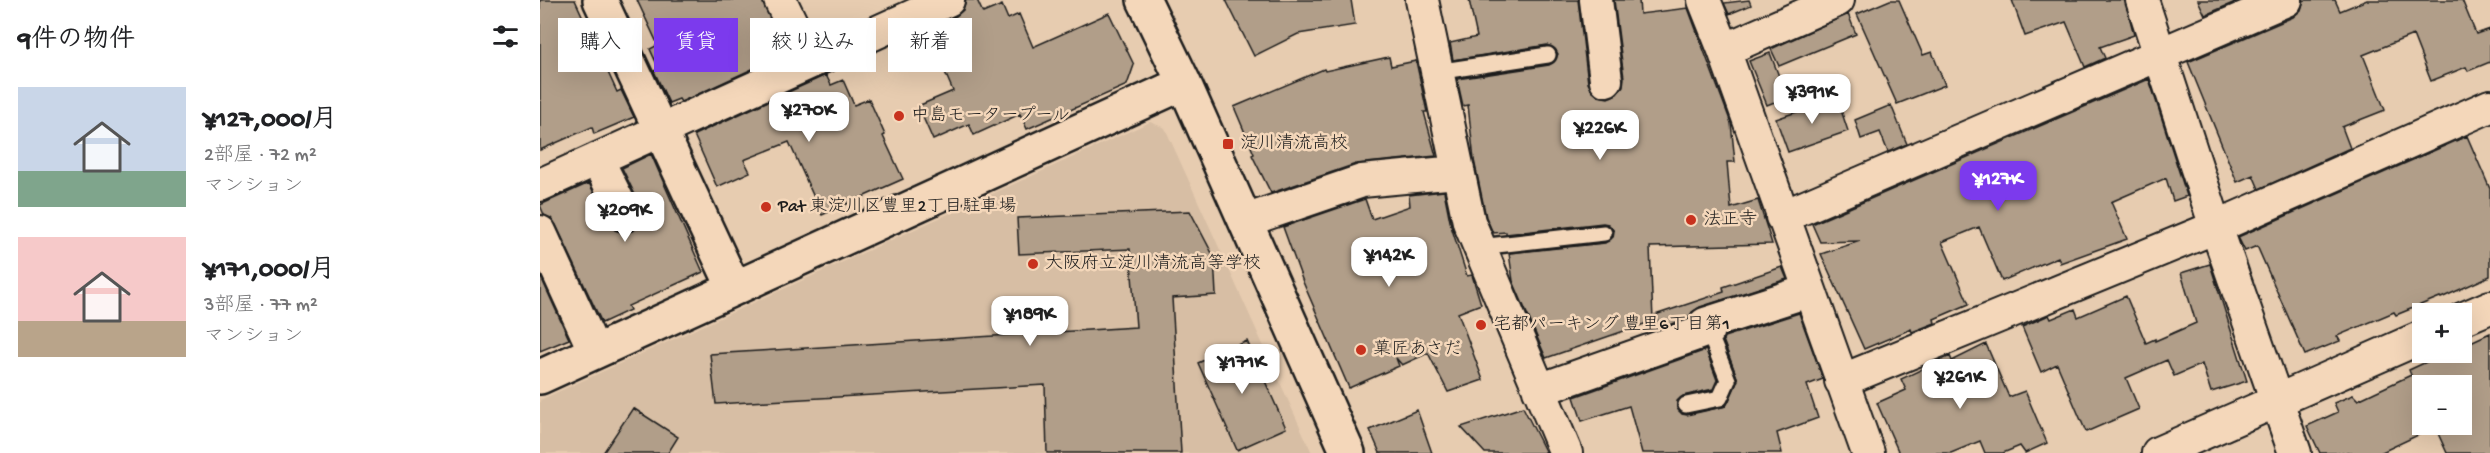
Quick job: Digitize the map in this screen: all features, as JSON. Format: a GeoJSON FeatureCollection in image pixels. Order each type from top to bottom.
{"type":"FeatureCollection","features":[{"type":"Feature","properties":{"kind":"street"},"geometry":{"type":"LineString","coordinates":[[600,0],[734,288]]}},
{"type":"Feature","properties":{"kind":"street"},"geometry":{"type":"LineString","coordinates":[[780,0],[789,18]]}},
{"type":"Feature","properties":{"kind":"street"},"geometry":{"type":"LineString","coordinates":[[876,32],[947,0]]}},
{"type":"Feature","properties":{"kind":"street"},"geometry":{"type":"LineString","coordinates":[[1144,0],[1184,83],[1348,453]]}},
{"type":"Feature","properties":{"kind":"street"},"geometry":{"type":"LineString","coordinates":[[1422,0],[1468,222],[1566,453]]}},
{"type":"Feature","properties":{"kind":"street"},"geometry":{"type":"LineString","coordinates":[[1596,0],[1606,80]]}},
{"type":"Feature","properties":{"kind":"street"},"geometry":{"type":"LineString","coordinates":[[1704,0],[1868,453]]}},
{"type":"Feature","properties":{"kind":"street"},"geometry":{"type":"LineString","coordinates":[[1724,50],[1838,0]]}},
{"type":"Feature","properties":{"kind":"street"},"geometry":{"type":"LineString","coordinates":[[2142,0],[2216,227],[2295,453]]}},
{"type":"Feature","properties":{"kind":"street"},"geometry":{"type":"LineString","coordinates":[[1782,217],[2286,0]]}},
{"type":"Feature","properties":{"kind":"street"},"geometry":{"type":"LineString","coordinates":[[540,185],[788,72]]}},
{"type":"Feature","properties":{"kind":"street"},"geometry":{"type":"LineString","coordinates":[[540,377],[1184,83]]}},
{"type":"Feature","properties":{"kind":"street"},"geometry":{"type":"LineString","coordinates":[[1841,381],[2216,227],[2490,106]]}},
{"type":"Feature","properties":{"kind":"street"},"geometry":{"type":"LineString","coordinates":[[597,159],[625,215]]}},
{"type":"Feature","properties":{"kind":"street"},"geometry":{"type":"LineString","coordinates":[[1245,222],[1362,181],[1457,172]]}},
{"type":"Feature","properties":{"kind":"street"},"geometry":{"type":"LineString","coordinates":[[540,232],[595,352]]}},
{"type":"Feature","properties":{"kind":"street"},"geometry":{"type":"LineString","coordinates":[[1539,390],[1708,330],[1705,324],[1808,291]]}},
{"type":"Feature","properties":{"kind":"street"},"geometry":{"type":"LineString","coordinates":[[2472,315],[2490,307]]}},
{"type":"Feature","properties":{"kind":"street"},"geometry":{"type":"LineString","coordinates":[[2158,453],[2412,341]]}},
{"type":"Feature","properties":{"kind":"lane"},"geometry":{"type":"LineString","coordinates":[[1436,72],[1548,55]]}},
{"type":"Feature","properties":{"kind":"lane"},"geometry":{"type":"LineString","coordinates":[[1479,247],[1604,233]]}},
{"type":"Feature","properties":{"kind":"lane"},"geometry":{"type":"LineString","coordinates":[[1686,405],[1720,398],[1728,380],[1708,330]]}},
{"type":"Feature","properties":{"kind":"shaded area","name":"大阪府立淀川清流高等学校"},"geometry":{"type":"Polygon","coordinates":[[[1150,122],[1165,128],[1312,453],[540,453],[540,400],[1150,122]]]}},
{"type":"Feature","properties":{"kind":"building"},"geometry":{"type":"Polygon","coordinates":[[[540,0],[575,0],[583,18],[558,18],[558,72],[608,72],[617,92],[621,90],[634,117],[594,134],[592,127],[540,150],[540,0]]]}},
{"type":"Feature","properties":{"kind":"building"},"geometry":{"type":"Polygon","coordinates":[[[637,0],[762,0],[770,18],[750,18],[750,70],[681,102],[679,99],[669,103],[654,72],[738,72],[738,18],[654,18],[654,36],[637,0]]]}},
{"type":"Feature","properties":{"kind":"building"},"geometry":{"type":"Polygon","coordinates":[[[966,0],[977,0],[983,13],[1002,5],[1008,19],[1019,14],[1033,47],[1109,13],[1134,65],[1127,85],[1027,129],[1020,114],[974,135],[969,124],[933,140],[918,106],[953,91],[945,72],[972,72],[972,18],[952,18],[963,10],[966,0]]]}},
{"type":"Feature","properties":{"kind":"building"},"geometry":{"type":"Polygon","coordinates":[[[1226,0],[1351,0],[1355,25],[1298,34],[1254,56],[1226,0]]]}},
{"type":"Feature","properties":{"kind":"building"},"geometry":{"type":"Polygon","coordinates":[[[1469,0],[1578,0],[1588,83],[1598,96],[1608,98],[1617,94],[1623,86],[1624,78],[1614,0],[1639,0],[1640,14],[1688,8],[1731,123],[1735,162],[1727,162],[1731,208],[1758,200],[1772,244],[1650,247],[1653,321],[1546,358],[1513,281],[1509,253],[1605,243],[1613,237],[1614,231],[1608,224],[1603,223],[1506,234],[1506,232],[1493,233],[1486,217],[1474,160],[1468,105],[1463,106],[1457,79],[1549,65],[1554,62],[1558,54],[1555,49],[1547,45],[1453,60],[1450,43],[1477,37],[1469,0]]]}},
{"type":"Feature","properties":{"kind":"building"},"geometry":{"type":"Polygon","coordinates":[[[1749,0],[1751,5],[1729,14],[1724,3],[1749,0]]]}},
{"type":"Feature","properties":{"kind":"building"},"geometry":{"type":"Polygon","coordinates":[[[1890,0],[1899,0],[1923,55],[1932,52],[1945,85],[1897,104],[1857,14],[1890,0]]]}},
{"type":"Feature","properties":{"kind":"building"},"geometry":{"type":"Polygon","coordinates":[[[2012,0],[2125,0],[2134,35],[2100,47],[2105,58],[2085,67],[2066,22],[2025,36],[2012,0]]]}},
{"type":"Feature","properties":{"kind":"building"},"geometry":{"type":"Polygon","coordinates":[[[2198,0],[2240,0],[2205,15],[2198,0]]]}},
{"type":"Feature","properties":{"kind":"building"},"geometry":{"type":"Polygon","coordinates":[[[2304,0],[2335,0],[2340,11],[2367,0],[2462,0],[2476,34],[2490,29],[2490,62],[2468,71],[2466,67],[2431,81],[2413,35],[2363,55],[2385,110],[2342,127],[2350,148],[2259,189],[2253,175],[2237,182],[2188,62],[2293,17],[2301,10],[2304,0]]]}},
{"type":"Feature","properties":{"kind":"building"},"geometry":{"type":"Polygon","coordinates":[[[1848,14],[1856,34],[1779,66],[1771,49],[1848,14]]]}},
{"type":"Feature","properties":{"kind":"building"},"geometry":{"type":"Polygon","coordinates":[[[1770,53],[1787,97],[1767,105],[1749,61],[1770,53]]]}},
{"type":"Feature","properties":{"kind":"building"},"geometry":{"type":"Polygon","coordinates":[[[1389,57],[1391,66],[1416,61],[1427,112],[1424,112],[1436,156],[1356,164],[1271,193],[1252,155],[1254,154],[1234,107],[1324,69],[1325,71],[1389,57]]]}},
{"type":"Feature","properties":{"kind":"building"},"geometry":{"type":"Polygon","coordinates":[[[826,75],[831,85],[843,80],[854,105],[869,99],[903,179],[822,215],[789,142],[744,160],[750,172],[717,187],[694,135],[826,75]]]}},
{"type":"Feature","properties":{"kind":"building"},"geometry":{"type":"Polygon","coordinates":[[[2149,79],[2187,196],[2173,201],[2166,178],[2111,202],[2127,239],[2060,263],[2058,257],[2002,281],[1979,227],[1942,242],[1969,304],[1934,319],[1935,323],[1912,332],[1911,329],[1864,349],[1821,254],[1860,241],[1820,242],[1812,224],[2149,79]]]}},
{"type":"Feature","properties":{"kind":"building"},"geometry":{"type":"Polygon","coordinates":[[[1837,98],[1848,131],[1788,152],[1776,119],[1837,98]]]}},
{"type":"Feature","properties":{"kind":"building"},"geometry":{"type":"Polygon","coordinates":[[[1891,105],[1907,144],[1888,152],[1880,132],[1861,139],[1855,120],[1891,105]]]}},
{"type":"Feature","properties":{"kind":"building"},"geometry":{"type":"Polygon","coordinates":[[[2467,136],[2490,189],[2490,276],[2441,298],[2425,303],[2412,303],[2412,308],[2396,315],[2394,312],[2337,336],[2340,341],[2305,355],[2257,246],[2245,251],[2238,237],[2467,136]]]}},
{"type":"Feature","properties":{"kind":"building"},"geometry":{"type":"Polygon","coordinates":[[[651,154],[703,272],[628,306],[630,310],[602,323],[556,225],[551,218],[544,215],[540,205],[589,183],[609,223],[615,230],[623,233],[632,231],[640,224],[643,215],[622,168],[651,154]]]}},
{"type":"Feature","properties":{"kind":"building"},"geometry":{"type":"Polygon","coordinates":[[[1444,191],[1451,226],[1467,276],[1472,275],[1481,304],[1458,313],[1483,380],[1448,392],[1428,353],[1402,365],[1396,358],[1399,366],[1349,388],[1303,282],[1283,227],[1365,199],[1372,219],[1410,206],[1409,195],[1444,191]]]}},
{"type":"Feature","properties":{"kind":"building"},"geometry":{"type":"Polygon","coordinates":[[[1190,211],[1214,257],[1216,295],[1172,298],[1181,453],[1047,453],[1045,385],[716,404],[710,354],[1136,327],[1130,249],[1019,254],[1017,218],[1190,211]]]}},
{"type":"Feature","properties":{"kind":"building"},"geometry":{"type":"Polygon","coordinates":[[[2210,264],[2247,381],[2211,392],[2202,364],[2174,376],[2167,360],[2126,378],[2139,409],[2086,432],[2057,364],[2041,372],[2022,327],[2049,315],[2051,319],[2075,309],[2078,317],[2126,296],[2146,343],[2155,339],[2155,341],[2196,323],[2181,273],[2210,264]]]}},
{"type":"Feature","properties":{"kind":"building"},"geometry":{"type":"Polygon","coordinates":[[[1782,267],[1787,279],[1700,307],[1692,312],[1689,318],[1661,328],[1655,315],[1724,292],[1723,287],[1782,267]]]}},
{"type":"Feature","properties":{"kind":"building"},"geometry":{"type":"Polygon","coordinates":[[[540,275],[569,339],[540,351],[540,275]]]}},
{"type":"Feature","properties":{"kind":"building"},"geometry":{"type":"Polygon","coordinates":[[[1799,313],[1823,379],[1807,385],[1818,418],[1777,433],[1782,453],[1642,453],[1629,406],[1582,421],[1574,397],[1706,350],[1717,380],[1713,389],[1683,396],[1677,401],[1677,408],[1682,414],[1687,415],[1726,406],[1738,380],[1723,340],[1724,337],[1799,313]]]}},
{"type":"Feature","properties":{"kind":"building"},"geometry":{"type":"Polygon","coordinates":[[[2490,333],[2490,453],[2447,453],[2439,435],[2472,435],[2472,375],[2412,375],[2412,435],[2418,435],[2380,453],[2320,453],[2307,426],[2338,412],[2334,403],[2353,395],[2358,400],[2411,375],[2409,370],[2424,363],[2472,363],[2472,341],[2490,333]]]}},
{"type":"Feature","properties":{"kind":"building"},"geometry":{"type":"Polygon","coordinates":[[[1247,341],[1286,428],[1237,450],[1198,363],[1247,341]]]}},
{"type":"Feature","properties":{"kind":"building"},"geometry":{"type":"Polygon","coordinates":[[[1986,344],[2009,397],[2025,391],[2047,443],[2025,453],[2020,446],[2003,453],[1985,453],[1980,441],[1951,453],[1899,453],[1877,403],[1906,390],[1901,379],[1950,356],[1952,361],[1986,344]]]}},
{"type":"Feature","properties":{"kind":"building"},"geometry":{"type":"Polygon","coordinates":[[[1523,407],[1546,453],[1485,453],[1461,427],[1523,407]]]}},
{"type":"Feature","properties":{"kind":"building"},"geometry":{"type":"Polygon","coordinates":[[[633,408],[678,437],[668,453],[603,453],[633,408]]]}},
{"type":"Feature","properties":{"kind":"building"},"geometry":{"type":"Polygon","coordinates":[[[1417,410],[1432,453],[1380,453],[1370,430],[1417,410]]]}},
{"type":"Feature","properties":{"kind":"place","name":"中島モータープール"},"geometry":{"type":"Point","coordinates":[899,116]}},
{"type":"Feature","properties":{"kind":"place","name":"淀川清流高校"},"geometry":{"type":"Point","coordinates":[1228,144]}},
{"type":"Feature","properties":{"kind":"place","name":"Pat 東淀川区豊里2丁目駐車場"},"geometry":{"type":"Point","coordinates":[766,207]}},
{"type":"Feature","properties":{"kind":"place","name":"法正寺"},"geometry":{"type":"Point","coordinates":[1691,220]}},
{"type":"Feature","properties":{"kind":"place","name":"大阪府立淀川清流高等学校"},"geometry":{"type":"Point","coordinates":[1033,264]}},
{"type":"Feature","properties":{"kind":"place","name":"宅都パーキング 豊里6丁目第1"},"geometry":{"type":"Point","coordinates":[1481,325]}},
{"type":"Feature","properties":{"kind":"place","name":"菓匠あさだ"},"geometry":{"type":"Point","coordinates":[1361,350]}}]}
